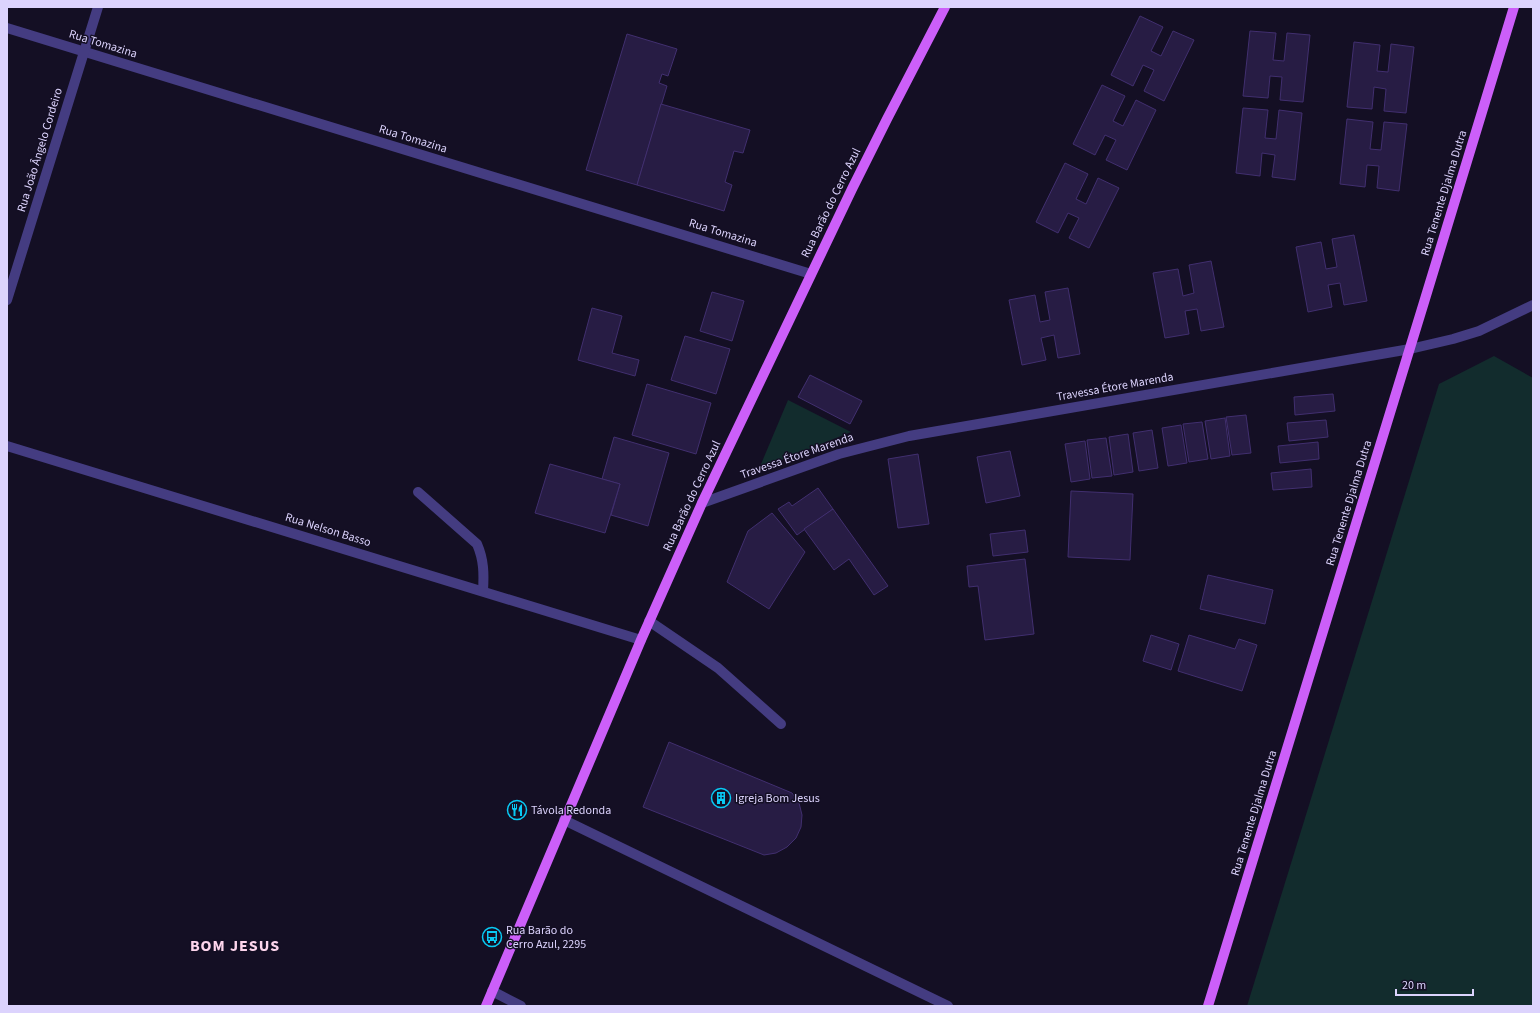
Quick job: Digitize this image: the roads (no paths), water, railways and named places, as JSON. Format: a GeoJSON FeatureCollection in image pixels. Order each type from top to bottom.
{"type":"FeatureCollection","features":[{"type":"Feature","properties":{"kind":"main road","name":"Rua Barão do Cerro Azul"},"geometry":{"type":"LineString","coordinates":[[486,1006],[649,621],[702,503],[811,274],[887,119],[945,7]]}},
{"type":"Feature","properties":{"kind":"main road","name":"Rua Tenente Djalma Dutra"},"geometry":{"type":"LineString","coordinates":[[1208,1006],[1514,7]]}},
{"type":"Feature","properties":{"kind":"street","name":"Rua João Ângelo Cordeiro"},"geometry":{"type":"LineString","coordinates":[[7,300],[98,7]]}},
{"type":"Feature","properties":{"kind":"street","name":"Rua Tomazina"},"geometry":{"type":"LineString","coordinates":[[7,28],[811,274]]}},
{"type":"Feature","properties":{"kind":"street","name":"Travessa Étore Marenda"},"geometry":{"type":"LineString","coordinates":[[702,503],[839,454],[908,436],[1410,348],[1453,339],[1479,331],[1533,305]]}},
{"type":"Feature","properties":{"kind":"street","name":"Rua Nelson Basso"},"geometry":{"type":"LineString","coordinates":[[7,446],[641,640]]}},
{"type":"Feature","properties":{"kind":"street"},"geometry":{"type":"LineString","coordinates":[[418,492],[477,544],[482,554],[484,567],[483,591]]}},
{"type":"Feature","properties":{"kind":"street"},"geometry":{"type":"LineString","coordinates":[[649,621],[718,668],[781,724]]}},
{"type":"Feature","properties":{"kind":"street"},"geometry":{"type":"LineString","coordinates":[[564,820],[948,1006]]}},
{"type":"Feature","properties":{"kind":"street"},"geometry":{"type":"LineString","coordinates":[[492,991],[521,1006]]}},
{"type":"Feature","properties":{"kind":"place","name":"Igreja Bom Jesus"},"geometry":{"type":"Point","coordinates":[721,798]}},
{"type":"Feature","properties":{"kind":"place","name":"Távola Redonda"},"geometry":{"type":"Point","coordinates":[517,810]}},
{"type":"Feature","properties":{"kind":"place","name":"Rua Barão do Cerro Azul, 2295"},"geometry":{"type":"Point","coordinates":[492,937]}},
{"type":"Feature","properties":{"kind":"district","name":"BOM JESUS"},"geometry":{"type":"Point","coordinates":[235,946]}}]}
